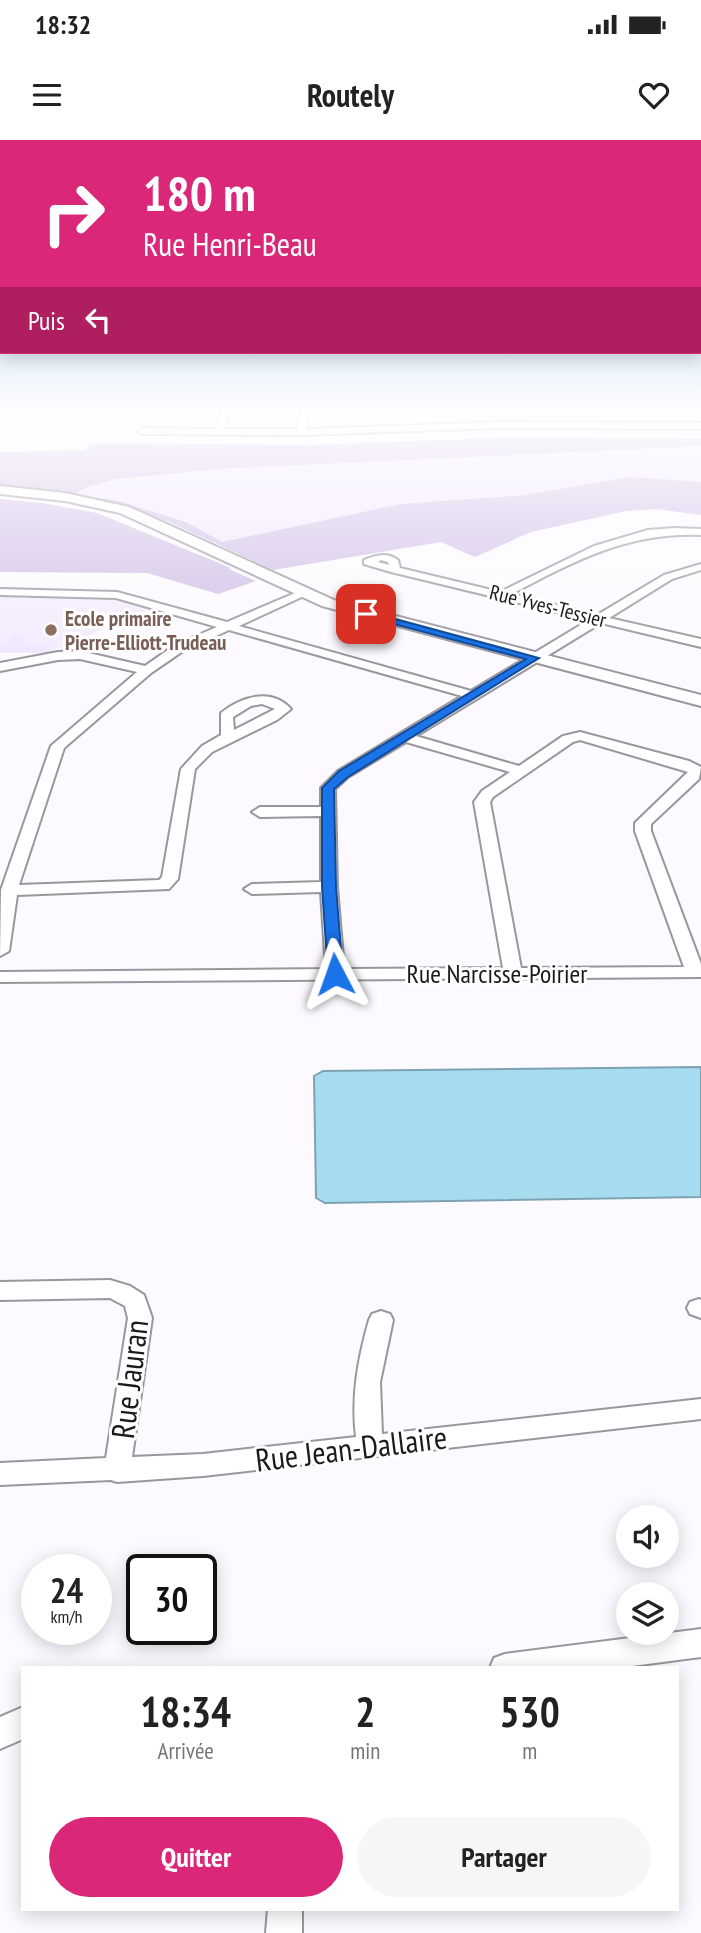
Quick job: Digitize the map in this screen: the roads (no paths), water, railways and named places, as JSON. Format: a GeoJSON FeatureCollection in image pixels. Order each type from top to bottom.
{"type":"FeatureCollection","features":[{"type":"Feature","properties":{"kind":"street"},"geometry":{"type":"LineString","coordinates":[[0,492],[93,507],[163,528],[302,593],[356,611],[701,701]]}},
{"type":"Feature","properties":{"kind":"street"},"geometry":{"type":"LineString","coordinates":[[502,594],[593,548],[669,530],[701,532]]}},
{"type":"Feature","properties":{"kind":"street"},"geometry":{"type":"LineString","coordinates":[[335,974],[329,887],[328,788],[344,774],[668,577],[701,567]]}},
{"type":"Feature","properties":{"kind":"street","name":"Rue Yves-Tessier"},"geometry":{"type":"LineString","coordinates":[[395,570],[701,643]]}},
{"type":"Feature","properties":{"kind":"street"},"geometry":{"type":"LineString","coordinates":[[0,592],[110,593],[472,695]]}},
{"type":"Feature","properties":{"kind":"street"},"geometry":{"type":"LineString","coordinates":[[0,951],[9,890],[58,746],[147,670],[179,648],[225,625],[302,593]]}},
{"type":"Feature","properties":{"kind":"street"},"geometry":{"type":"LineString","coordinates":[[0,667],[58,656],[80,655],[147,670]]}},
{"type":"Feature","properties":{"kind":"street"},"geometry":{"type":"LineString","coordinates":[[9,890],[163,885],[170,879],[188,769],[193,760],[228,735]]}},
{"type":"Feature","properties":{"kind":"street"},"geometry":{"type":"LineString","coordinates":[[513,973],[482,802],[488,794],[568,740],[580,736],[684,764],[696,770],[694,776],[643,823],[643,831],[698,972]]}},
{"type":"Feature","properties":{"kind":"street"},"geometry":{"type":"LineString","coordinates":[[405,737],[522,771]]}},
{"type":"Feature","properties":{"kind":"street"},"geometry":{"type":"LineString","coordinates":[[260,811],[328,811]]}},
{"type":"Feature","properties":{"kind":"street"},"geometry":{"type":"LineString","coordinates":[[252,888],[329,887]]}},
{"type":"Feature","properties":{"kind":"street","name":"Rue Narcisse-Poirier"},"geometry":{"type":"LineString","coordinates":[[0,977],[698,972]]}},
{"type":"Feature","properties":{"kind":"street","name":"Rue Jauran"},"geometry":{"type":"LineString","coordinates":[[0,1291],[110,1289],[122,1292],[136,1301],[140,1318],[117,1471]]}},
{"type":"Feature","properties":{"kind":"street"},"geometry":{"type":"LineString","coordinates":[[370,1446],[365,1418],[366,1384],[381,1320]]}},
{"type":"Feature","properties":{"kind":"street","name":"Rue Jean-Dallaire"},"geometry":{"type":"LineString","coordinates":[[0,1474],[117,1471],[203,1465],[701,1409]]}},
{"type":"Feature","properties":{"kind":"street"},"geometry":{"type":"LineString","coordinates":[[521,1666],[701,1643]]}},
{"type":"Feature","properties":{"kind":"street"},"geometry":{"type":"LineString","coordinates":[[0,1734],[21,1723]]}},
{"type":"Feature","properties":{"kind":"street"},"geometry":{"type":"LineString","coordinates":[[284,1933],[285,1911]]}},
{"type":"Feature","properties":{"kind":"water"},"geometry":{"type":"Polygon","coordinates":[[[701,1067],[701,1197],[325,1203],[316,1198],[314,1076],[323,1071],[701,1067]]]}},
{"type":"Feature","properties":{"kind":"place","name":"Ecole primaire Pierre-Elliott-Trudeau"},"geometry":{"type":"Point","coordinates":[51,630]}}]}
